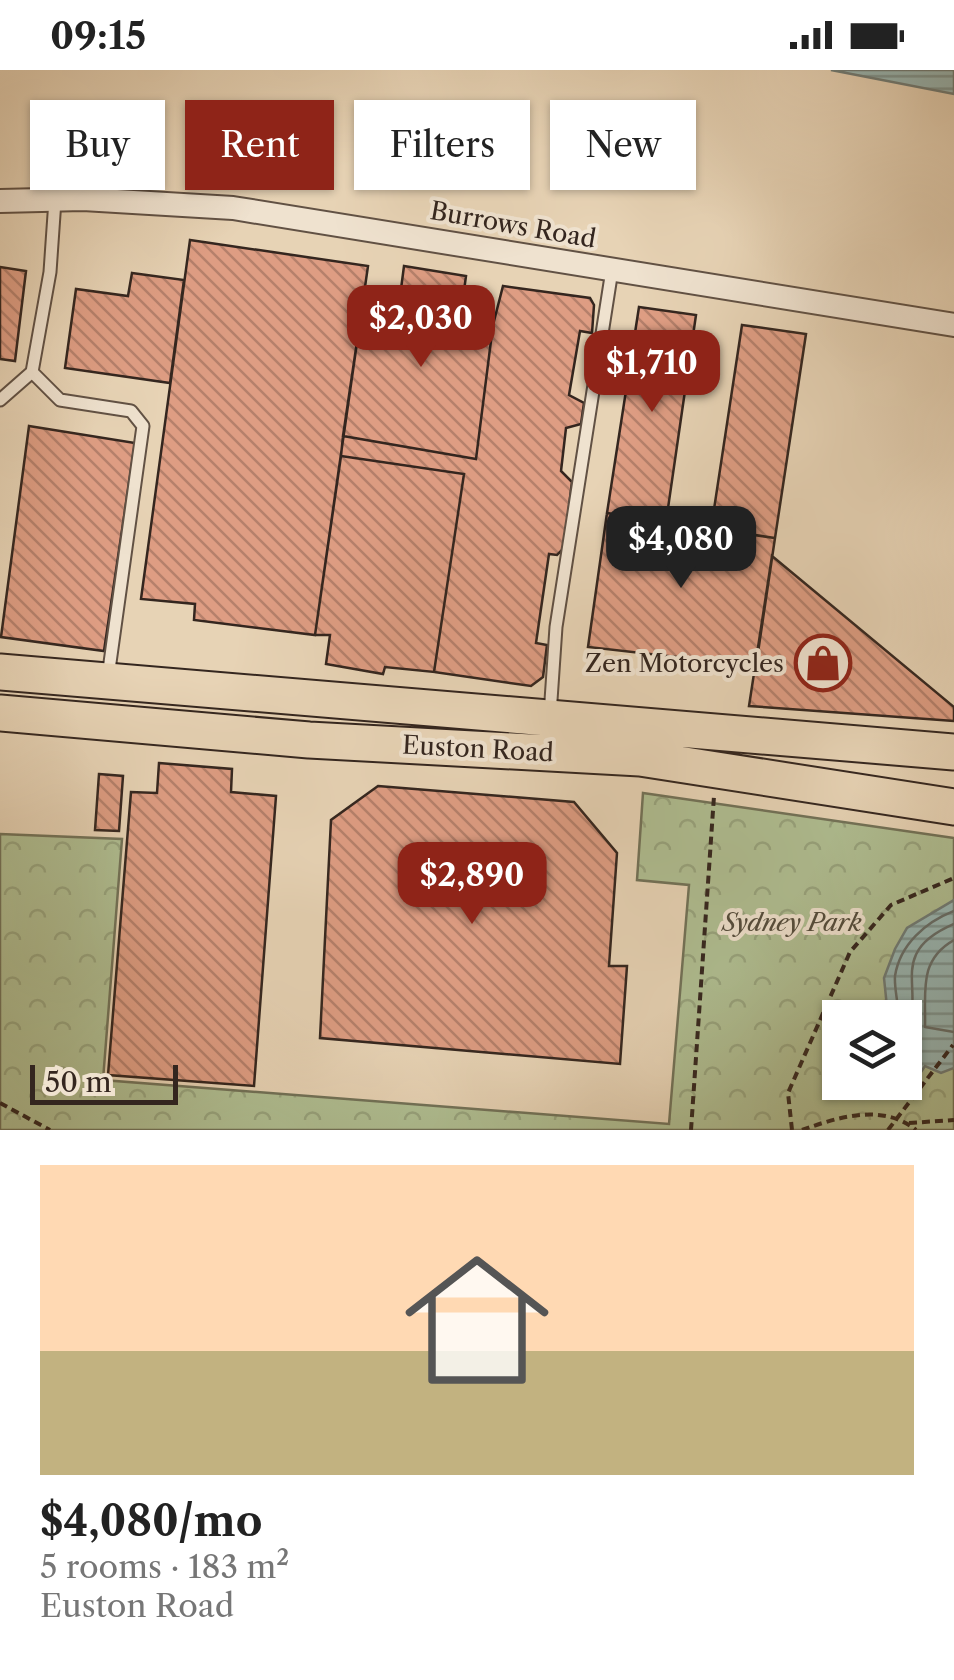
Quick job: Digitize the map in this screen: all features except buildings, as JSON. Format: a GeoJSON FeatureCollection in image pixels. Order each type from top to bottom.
{"type":"FeatureCollection","features":[{"type":"Feature","properties":{"kind":"main road","name":"Euston Road"},"geometry":{"type":"LineString","coordinates":[[0,672],[954,752]]}},
{"type":"Feature","properties":{"kind":"main road","name":"Euston Road"},"geometry":{"type":"LineString","coordinates":[[0,712],[309,740],[640,758],[954,807]]}},
{"type":"Feature","properties":{"kind":"street","name":"Burrows Road"},"geometry":{"type":"LineString","coordinates":[[0,201],[233,208],[954,324]]}},
{"type":"Feature","properties":{"kind":"lane"},"geometry":{"type":"LineString","coordinates":[[2,396],[32,372],[50,272],[55,200]]}},
{"type":"Feature","properties":{"kind":"lane"},"geometry":{"type":"LineString","coordinates":[[550,720],[556,627],[612,270]]}},
{"type":"Feature","properties":{"kind":"lane"},"geometry":{"type":"LineString","coordinates":[[32,372],[60,400],[131,410],[144,426],[107,681]]}},
{"type":"Feature","properties":{"kind":"path"},"geometry":{"type":"LineString","coordinates":[[691,1130],[714,794]]}},
{"type":"Feature","properties":{"kind":"path"},"geometry":{"type":"LineString","coordinates":[[792,1130],[788,1093],[850,952],[891,905],[909,894],[954,878]]}},
{"type":"Feature","properties":{"kind":"path"},"geometry":{"type":"LineString","coordinates":[[888,1130],[923,1078],[930,1080],[953,1045]]}},
{"type":"Feature","properties":{"kind":"path"},"geometry":{"type":"LineString","coordinates":[[0,1103],[50,1130]]}},
{"type":"Feature","properties":{"kind":"path"},"geometry":{"type":"LineString","coordinates":[[802,1130],[871,1113],[907,1123],[954,1120]]}},
{"type":"Feature","properties":{"kind":"path"},"geometry":{"type":"LineString","coordinates":[[907,1123],[916,1130]]}},
{"type":"Feature","properties":{"kind":"green space","name":"Sydney Park"},"geometry":{"type":"Polygon","coordinates":[[[643,793],[954,838],[954,1130],[0,1130],[0,834],[122,839],[103,1080],[669,1124],[689,885],[637,880],[643,793]]]}},
{"type":"Feature","properties":{"kind":"water"},"geometry":{"type":"Polygon","coordinates":[[[831,70],[954,70],[954,94],[831,70]]]}},
{"type":"Feature","properties":{"kind":"water"},"geometry":{"type":"Polygon","coordinates":[[[954,900],[954,1068],[941,1073],[925,1066],[922,1070],[922,1000],[886,1000],[884,978],[907,928],[954,900]]]}},
{"type":"Feature","properties":{"kind":"place","name":"Zen Motorcycles"},"geometry":{"type":"Point","coordinates":[823,663]}}]}
